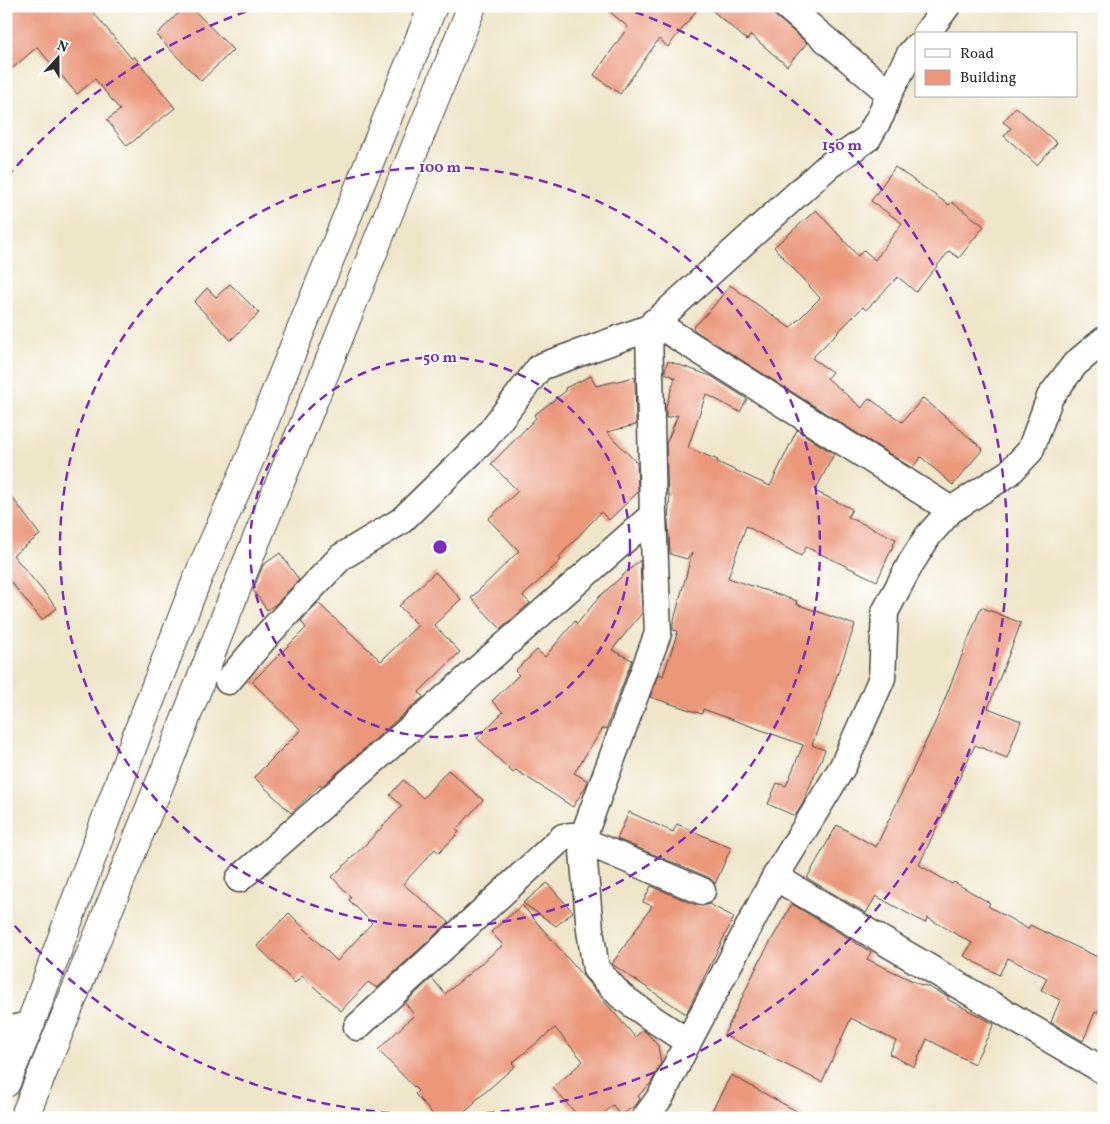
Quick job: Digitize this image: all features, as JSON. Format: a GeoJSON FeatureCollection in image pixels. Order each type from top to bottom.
{"type":"FeatureCollection","features":[{"type":"Feature","properties":{"kind":"main road"},"geometry":{"type":"LineString","coordinates":[[6,1083],[18,1028],[136,737],[198,577],[253,452],[432,6]]}},
{"type":"Feature","properties":{"kind":"main road"},"geometry":{"type":"LineString","coordinates":[[24,1118],[173,751],[234,592],[313,403],[472,6]]}},
{"type":"Feature","properties":{"kind":"street"},"geometry":{"type":"LineString","coordinates":[[786,6],[889,93]]}},
{"type":"Feature","properties":{"kind":"street"},"geometry":{"type":"LineString","coordinates":[[928,32],[947,6]]}},
{"type":"Feature","properties":{"kind":"street"},"geometry":{"type":"LineString","coordinates":[[228,682],[268,634],[341,557],[401,521],[484,440],[540,366],[652,325],[827,167],[868,138],[881,115],[889,93],[915,48]]}},
{"type":"Feature","properties":{"kind":"street"},"geometry":{"type":"LineString","coordinates":[[652,325],[951,510]]}},
{"type":"Feature","properties":{"kind":"street"},"geometry":{"type":"LineString","coordinates":[[652,325],[652,515],[658,633],[582,840],[590,930],[596,970],[621,996],[688,1042]]}},
{"type":"Feature","properties":{"kind":"street"},"geometry":{"type":"LineString","coordinates":[[645,1118],[661,1096],[775,877],[843,766],[882,678],[885,612],[911,564],[928,536],[951,510],[1009,473],[1030,451],[1050,397],[1075,364],[1104,340]]}},
{"type":"Feature","properties":{"kind":"street"},"geometry":{"type":"LineString","coordinates":[[239,880],[652,515]]}},
{"type":"Feature","properties":{"kind":"street"},"geometry":{"type":"LineString","coordinates":[[358,1028],[563,837],[572,836],[702,891]]}},
{"type":"Feature","properties":{"kind":"street"},"geometry":{"type":"LineString","coordinates":[[775,877],[1104,1071]]}},
{"type":"Feature","properties":{"kind":"building"},"geometry":{"type":"Polygon","coordinates":[[[6,6],[88,6],[132,59],[134,56],[175,108],[127,146],[107,120],[120,110],[95,79],[77,94],[37,47],[6,74],[6,6]]]}},
{"type":"Feature","properties":{"kind":"building"},"geometry":{"type":"Polygon","coordinates":[[[186,6],[190,6],[233,50],[201,81],[156,35],[186,6]]]}},
{"type":"Feature","properties":{"kind":"building"},"geometry":{"type":"Polygon","coordinates":[[[603,6],[700,6],[668,47],[659,39],[620,94],[594,75],[628,27],[603,6]]]}},
{"type":"Feature","properties":{"kind":"building"},"geometry":{"type":"Polygon","coordinates":[[[707,6],[764,6],[807,43],[787,66],[751,35],[747,40],[707,6]]]}},
{"type":"Feature","properties":{"kind":"building"},"geometry":{"type":"Polygon","coordinates":[[[1016,107],[1057,143],[1037,165],[1004,136],[1011,128],[1003,122],[1016,107]]]}},
{"type":"Feature","properties":{"kind":"building"},"geometry":{"type":"Polygon","coordinates":[[[895,167],[949,205],[952,202],[984,226],[959,258],[949,251],[916,292],[898,277],[866,310],[863,307],[812,358],[832,372],[827,378],[862,408],[869,398],[902,422],[923,398],[983,449],[953,485],[921,457],[912,468],[693,328],[730,285],[790,328],[820,298],[774,247],[816,210],[858,256],[864,250],[875,260],[902,223],[871,201],[895,167]]]}},
{"type":"Feature","properties":{"kind":"building"},"geometry":{"type":"Polygon","coordinates":[[[230,284],[259,313],[231,340],[194,302],[207,288],[216,297],[230,284]]]}},
{"type":"Feature","properties":{"kind":"building"},"geometry":{"type":"Polygon","coordinates":[[[668,361],[711,376],[747,399],[740,412],[706,394],[688,448],[718,460],[717,462],[770,486],[797,430],[834,454],[815,491],[852,509],[848,517],[896,539],[877,581],[806,547],[801,556],[746,526],[728,578],[797,601],[796,604],[855,625],[812,745],[825,750],[803,803],[795,816],[768,804],[777,783],[786,786],[803,745],[703,709],[702,714],[650,697],[659,674],[663,676],[678,631],[673,630],[673,624],[692,553],[687,559],[670,554],[668,519],[670,495],[668,495],[666,444],[678,415],[666,418],[666,406],[675,378],[665,373],[668,361]]]}},
{"type":"Feature","properties":{"kind":"building"},"geometry":{"type":"Polygon","coordinates":[[[591,376],[596,386],[635,377],[636,425],[607,432],[637,463],[638,492],[609,520],[601,512],[559,557],[561,560],[523,596],[530,603],[501,629],[471,598],[519,551],[488,519],[518,491],[491,464],[536,418],[534,415],[566,391],[565,388],[591,376]]]}},
{"type":"Feature","properties":{"kind":"building"},"geometry":{"type":"Polygon","coordinates":[[[6,489],[40,535],[13,555],[57,608],[42,620],[6,576],[6,489]]]}},
{"type":"Feature","properties":{"kind":"building"},"geometry":{"type":"Polygon","coordinates":[[[280,553],[299,580],[276,604],[267,610],[253,590],[263,565],[280,553]]]}},
{"type":"Feature","properties":{"kind":"building"},"geometry":{"type":"Polygon","coordinates":[[[640,560],[642,613],[612,650],[632,660],[606,729],[603,728],[574,773],[588,781],[573,807],[516,770],[513,773],[477,738],[503,712],[492,701],[519,675],[515,671],[537,650],[545,657],[575,621],[577,624],[600,596],[640,560]]]}},
{"type":"Feature","properties":{"kind":"building"},"geometry":{"type":"Polygon","coordinates":[[[435,572],[461,599],[434,625],[460,652],[419,692],[423,697],[322,786],[321,784],[291,813],[254,777],[301,730],[252,682],[306,628],[301,621],[318,603],[381,661],[418,625],[399,606],[435,572]]]}},
{"type":"Feature","properties":{"kind":"building"},"geometry":{"type":"Polygon","coordinates":[[[981,607],[1021,623],[988,708],[1021,721],[1007,758],[975,745],[919,865],[952,884],[954,882],[990,903],[988,906],[1028,929],[1030,925],[1104,960],[1104,1000],[1097,1013],[1095,1012],[1083,1041],[1051,1022],[1060,1000],[1041,990],[1047,978],[1008,958],[999,975],[964,956],[972,943],[928,918],[925,923],[876,896],[866,913],[807,878],[837,825],[876,847],[939,714],[981,607]]]}},
{"type":"Feature","properties":{"kind":"building"},"geometry":{"type":"Polygon","coordinates":[[[448,770],[483,800],[456,830],[459,832],[439,853],[435,849],[403,884],[449,922],[377,988],[368,982],[341,1011],[302,976],[295,983],[257,946],[289,913],[337,961],[372,923],[349,900],[351,897],[332,877],[402,806],[390,795],[403,780],[423,798],[448,770]]]}},
{"type":"Feature","properties":{"kind":"building"},"geometry":{"type":"Polygon","coordinates":[[[629,812],[673,832],[677,824],[731,848],[715,884],[708,877],[617,839],[629,812]]]}},
{"type":"Feature","properties":{"kind":"building"},"geometry":{"type":"Polygon","coordinates":[[[547,883],[573,912],[556,926],[523,903],[547,883]]]}},
{"type":"Feature","properties":{"kind":"building"},"geometry":{"type":"Polygon","coordinates":[[[651,886],[696,905],[703,906],[709,904],[734,917],[686,1014],[612,964],[652,906],[643,902],[651,886]]]}},
{"type":"Feature","properties":{"kind":"building"},"geometry":{"type":"Polygon","coordinates":[[[792,904],[871,952],[867,959],[949,997],[947,999],[994,1024],[974,1064],[927,1039],[914,1067],[889,1054],[896,1041],[851,1018],[822,1082],[724,1035],[760,960],[792,904]]]}},
{"type":"Feature","properties":{"kind":"building"},"geometry":{"type":"Polygon","coordinates":[[[522,905],[635,1037],[643,1030],[658,1046],[661,1063],[651,1083],[638,1096],[640,1099],[636,1105],[620,1116],[613,1105],[599,1118],[580,1118],[553,1088],[583,1061],[555,1028],[512,1063],[515,1066],[458,1118],[436,1118],[415,1094],[418,1091],[378,1050],[414,1015],[405,1003],[432,978],[445,994],[503,945],[491,932],[522,905]]]}},
{"type":"Feature","properties":{"kind":"building"},"geometry":{"type":"Polygon","coordinates":[[[731,1075],[809,1118],[708,1118],[731,1075]]]}}]}
